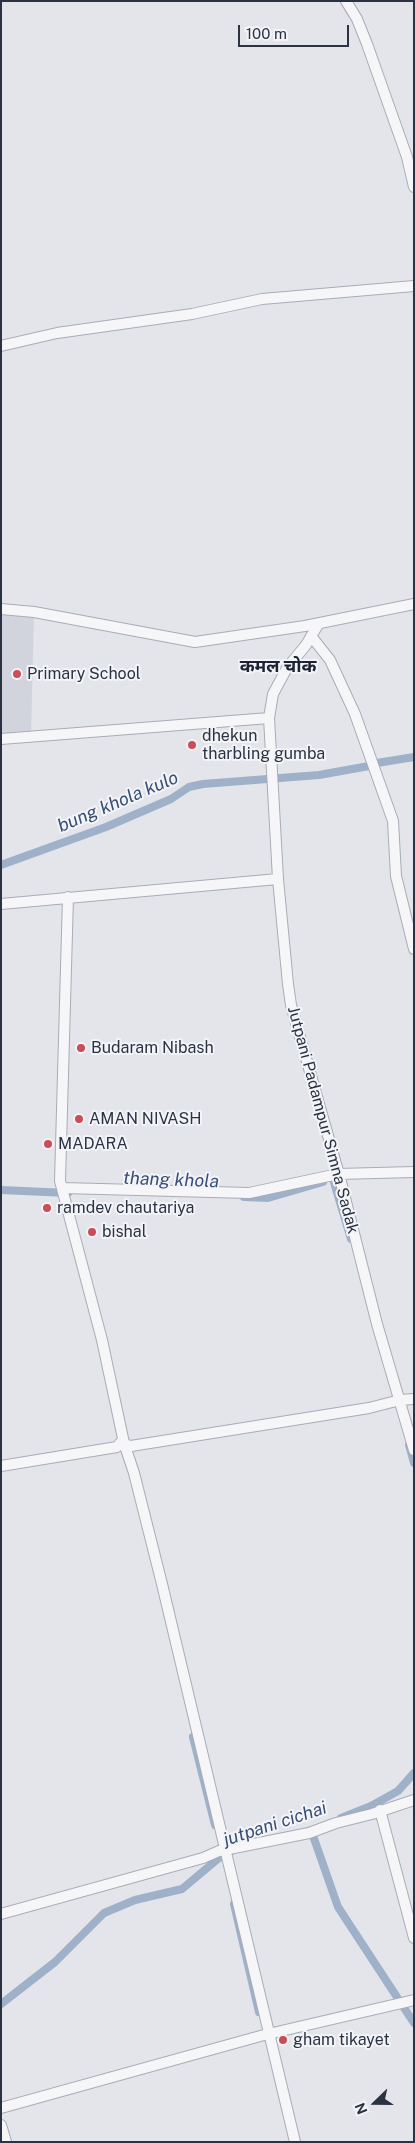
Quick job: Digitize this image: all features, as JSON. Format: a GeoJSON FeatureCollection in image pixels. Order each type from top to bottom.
{"type":"FeatureCollection","features":[{"type":"Feature","properties":{"kind":"street"},"geometry":{"type":"LineString","coordinates":[[346,1],[357,19],[368,44],[406,157],[414,187]]}},
{"type":"Feature","properties":{"kind":"street"},"geometry":{"type":"LineString","coordinates":[[1,346],[57,333],[192,314],[262,299],[414,286]]}},
{"type":"Feature","properties":{"kind":"street"},"geometry":{"type":"LineString","coordinates":[[1,609],[34,612],[195,642],[319,623],[414,604]]}},
{"type":"Feature","properties":{"kind":"street","name":"Jutpani Padampur Simna Sadak"},"geometry":{"type":"LineString","coordinates":[[319,623],[312,636],[287,668],[273,694],[269,718],[278,879],[291,1005],[338,1174],[395,1401],[414,1450]]}},
{"type":"Feature","properties":{"kind":"street"},"geometry":{"type":"LineString","coordinates":[[312,636],[330,660],[355,714],[393,821],[396,876],[414,948]]}},
{"type":"Feature","properties":{"kind":"street"},"geometry":{"type":"LineString","coordinates":[[1,739],[269,718]]}},
{"type":"Feature","properties":{"kind":"street"},"geometry":{"type":"LineString","coordinates":[[1,904],[278,879]]}},
{"type":"Feature","properties":{"kind":"street"},"geometry":{"type":"LineString","coordinates":[[68,897],[67,989],[60,1181],[102,1340],[123,1443],[134,1473],[223,1850],[229,1863],[295,2142]]}},
{"type":"Feature","properties":{"kind":"street"},"geometry":{"type":"LineString","coordinates":[[64,1193],[249,1193],[338,1174],[414,1172]]}},
{"type":"Feature","properties":{"kind":"street"},"geometry":{"type":"LineString","coordinates":[[123,1443],[131,1446],[369,1408],[395,1401],[414,1399]]}},
{"type":"Feature","properties":{"kind":"street"},"geometry":{"type":"LineString","coordinates":[[1,1466],[117,1447],[123,1443]]}},
{"type":"Feature","properties":{"kind":"street"},"geometry":{"type":"LineString","coordinates":[[1,1914],[203,1858],[223,1850],[309,1834],[414,1800]]}},
{"type":"Feature","properties":{"kind":"street"},"geometry":{"type":"LineString","coordinates":[[380,1810],[414,1938]]}},
{"type":"Feature","properties":{"kind":"street"},"geometry":{"type":"LineString","coordinates":[[1,2108],[270,2035],[409,2001]]}},
{"type":"Feature","properties":{"kind":"street"},"geometry":{"type":"LineString","coordinates":[[1,2125],[6,2142]]}},
{"type":"Feature","properties":{"kind":"shaded area","name":"Primary School"},"geometry":{"type":"Polygon","coordinates":[[[1,609],[34,612],[31,736],[1,739],[1,609]]]}},
{"type":"Feature","properties":{"kind":"waterway","name":"bung khola kulo"},"geometry":{"type":"LineString","coordinates":[[377,763],[414,757]]}},
{"type":"Feature","properties":{"kind":"waterway","name":"bung khola kulo"},"geometry":{"type":"LineString","coordinates":[[1,865],[106,827],[171,799],[189,787],[203,784],[319,775],[369,766]]}},
{"type":"Feature","properties":{"kind":"waterway"},"geometry":{"type":"LineString","coordinates":[[333,1179],[351,1239]]}},
{"type":"Feature","properties":{"kind":"waterway","name":"thang khola"},"geometry":{"type":"LineString","coordinates":[[244,1197],[268,1198],[323,1182]]}},
{"type":"Feature","properties":{"kind":"waterway","name":"thang khola"},"geometry":{"type":"LineString","coordinates":[[1,1190],[68,1193]]}},
{"type":"Feature","properties":{"kind":"waterway"},"geometry":{"type":"LineString","coordinates":[[409,1445],[414,1463]]}},
{"type":"Feature","properties":{"kind":"waterway"},"geometry":{"type":"LineString","coordinates":[[193,1737],[215,1825]]}},
{"type":"Feature","properties":{"kind":"waterway","name":"jutpani cichai"},"geometry":{"type":"LineString","coordinates":[[341,1818],[371,1806],[398,1791],[414,1773]]}},
{"type":"Feature","properties":{"kind":"waterway"},"geometry":{"type":"LineString","coordinates":[[311,1830],[338,1907],[414,2023]]}},
{"type":"Feature","properties":{"kind":"waterway","name":"jutpani cichai"},"geometry":{"type":"LineString","coordinates":[[1,2004],[55,1962],[104,1913],[135,1900],[182,1889],[225,1853],[230,1852]]}},
{"type":"Feature","properties":{"kind":"waterway"},"geometry":{"type":"LineString","coordinates":[[234,1904],[259,2012]]}},
{"type":"Feature","properties":{"kind":"place","name":"Primary School"},"geometry":{"type":"Point","coordinates":[17,674]}},
{"type":"Feature","properties":{"kind":"place","name":"dhekun tharbling gumba"},"geometry":{"type":"Point","coordinates":[192,745]}},
{"type":"Feature","properties":{"kind":"place","name":"Budaram Nibash"},"geometry":{"type":"Point","coordinates":[81,1048]}},
{"type":"Feature","properties":{"kind":"place","name":"AMAN NIVASH"},"geometry":{"type":"Point","coordinates":[79,1119]}},
{"type":"Feature","properties":{"kind":"place","name":"MADARA"},"geometry":{"type":"Point","coordinates":[48,1144]}},
{"type":"Feature","properties":{"kind":"place","name":"ramdev chautariya"},"geometry":{"type":"Point","coordinates":[47,1208]}},
{"type":"Feature","properties":{"kind":"place","name":"bishal"},"geometry":{"type":"Point","coordinates":[92,1232]}},
{"type":"Feature","properties":{"kind":"place","name":"gham tikayet"},"geometry":{"type":"Point","coordinates":[283,2040]}},
{"type":"Feature","properties":{"kind":"district","name":"कमल चोक"},"geometry":{"type":"Point","coordinates":[278,666]}}]}
